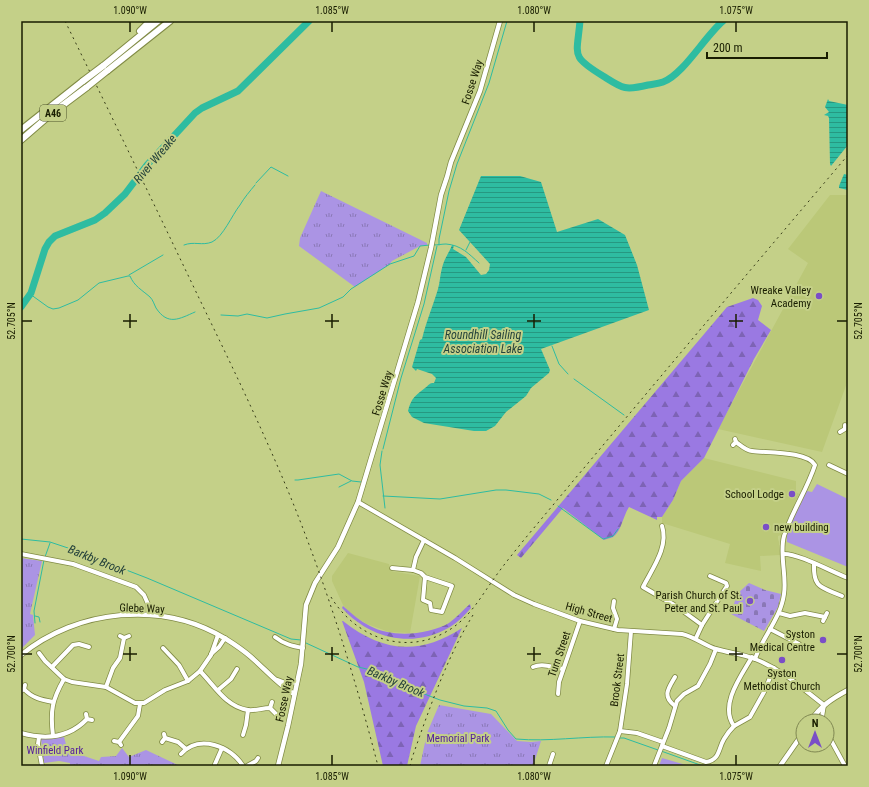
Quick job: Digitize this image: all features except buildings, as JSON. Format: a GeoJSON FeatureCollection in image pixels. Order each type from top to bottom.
{"type":"FeatureCollection","features":[{"type":"Feature","properties":{"kind":"highway"},"geometry":{"type":"LineString","coordinates":[[133,41],[139,32],[150,21]]}},
{"type":"Feature","properties":{"kind":"highway","name":"A46"},"geometry":{"type":"LineString","coordinates":[[21,140],[86,87],[133,41],[158,21]]}},
{"type":"Feature","properties":{"kind":"highway","name":"A46"},"geometry":{"type":"LineString","coordinates":[[21,130],[82,81],[105,68],[170,21]]}},
{"type":"Feature","properties":{"kind":"street","name":"Fosse Way"},"geometry":{"type":"LineString","coordinates":[[278,766],[297,682],[304,638],[305,611],[310,594],[338,547],[358,502],[410,333],[431,248],[446,177],[480,91],[500,21]]}},
{"type":"Feature","properties":{"kind":"street"},"geometry":{"type":"LineString","coordinates":[[840,432],[846,428]]}},
{"type":"Feature","properties":{"kind":"street"},"geometry":{"type":"LineString","coordinates":[[734,726],[729,715],[731,700],[742,674],[754,658],[779,613],[784,594],[783,554],[785,535],[815,465],[809,459],[784,453],[749,451],[735,442]]}},
{"type":"Feature","properties":{"kind":"street"},"geometry":{"type":"LineString","coordinates":[[829,459],[827,466],[848,474]]}},
{"type":"Feature","properties":{"kind":"street"},"geometry":{"type":"LineString","coordinates":[[806,488],[812,490]]}},
{"type":"Feature","properties":{"kind":"street","name":"High Street"},"geometry":{"type":"LineString","coordinates":[[358,502],[455,558],[514,595],[534,604],[580,620],[614,629],[682,634],[696,638],[716,649],[754,658],[789,677],[824,705]]}},
{"type":"Feature","properties":{"kind":"street"},"geometry":{"type":"LineString","coordinates":[[662,526],[664,531],[664,544],[643,587],[676,606],[702,625]]}},
{"type":"Feature","properties":{"kind":"street"},"geometry":{"type":"LineString","coordinates":[[413,570],[416,557],[424,540]]}},
{"type":"Feature","properties":{"kind":"street"},"geometry":{"type":"LineString","coordinates":[[21,554],[73,564],[136,587],[144,595],[148,604],[150,615]]}},
{"type":"Feature","properties":{"kind":"street"},"geometry":{"type":"LineString","coordinates":[[783,554],[788,554],[848,578]]}},
{"type":"Feature","properties":{"kind":"street"},"geometry":{"type":"LineString","coordinates":[[814,564],[814,577],[817,584],[842,596]]}},
{"type":"Feature","properties":{"kind":"street"},"geometry":{"type":"LineString","coordinates":[[392,568],[413,570],[421,573],[425,577],[452,586],[442,612],[431,610],[430,603],[423,600],[425,577]]}},
{"type":"Feature","properties":{"kind":"street"},"geometry":{"type":"LineString","coordinates":[[696,638],[702,625],[727,586],[726,583],[710,576]]}},
{"type":"Feature","properties":{"kind":"street"},"geometry":{"type":"LineString","coordinates":[[614,601],[613,608],[617,619],[614,629]]}},
{"type":"Feature","properties":{"kind":"street"},"geometry":{"type":"LineString","coordinates":[[779,613],[790,616],[805,613],[825,617]]}},
{"type":"Feature","properties":{"kind":"street","name":"Glebe Way"},"geometry":{"type":"LineString","coordinates":[[21,655],[45,638],[80,623],[102,617],[121,615],[150,615],[176,619],[218,634],[251,656],[285,688],[294,694]]}},
{"type":"Feature","properties":{"kind":"street","name":"Turn Street"},"geometry":{"type":"LineString","coordinates":[[558,694],[559,682],[580,620]]}},
{"type":"Feature","properties":{"kind":"street"},"geometry":{"type":"LineString","coordinates":[[770,629],[799,644]]}},
{"type":"Feature","properties":{"kind":"street","name":"Brook Street"},"geometry":{"type":"LineString","coordinates":[[606,766],[620,731],[628,684],[631,631]]}},
{"type":"Feature","properties":{"kind":"street"},"geometry":{"type":"LineString","coordinates":[[211,655],[218,634]]}},
{"type":"Feature","properties":{"kind":"street"},"geometry":{"type":"LineString","coordinates":[[106,687],[113,668],[120,658],[124,637]]}},
{"type":"Feature","properties":{"kind":"street"},"geometry":{"type":"LineString","coordinates":[[275,637],[282,643],[289,646],[303,646]]}},
{"type":"Feature","properties":{"kind":"street"},"geometry":{"type":"LineString","coordinates":[[39,653],[64,679],[72,682],[106,687],[135,703],[140,704],[150,700],[165,690],[188,681],[200,671],[225,638]]}},
{"type":"Feature","properties":{"kind":"street"},"geometry":{"type":"LineString","coordinates":[[70,640],[74,646]]}},
{"type":"Feature","properties":{"kind":"street"},"geometry":{"type":"LineString","coordinates":[[52,667],[74,646],[79,644],[89,647]]}},
{"type":"Feature","properties":{"kind":"street"},"geometry":{"type":"LineString","coordinates":[[163,648],[179,665],[188,681]]}},
{"type":"Feature","properties":{"kind":"street"},"geometry":{"type":"LineString","coordinates":[[654,766],[677,701],[687,692],[696,688],[700,684],[716,649]]}},
{"type":"Feature","properties":{"kind":"street"},"geometry":{"type":"LineString","coordinates":[[533,667],[537,665],[563,669]]}},
{"type":"Feature","properties":{"kind":"street"},"geometry":{"type":"LineString","coordinates":[[620,731],[637,733],[662,745],[706,762],[711,761],[718,756],[725,738],[734,726],[750,717],[764,692],[774,668]]}},
{"type":"Feature","properties":{"kind":"street"},"geometry":{"type":"LineString","coordinates":[[218,690],[237,676],[237,669]]}},
{"type":"Feature","properties":{"kind":"street"},"geometry":{"type":"LineString","coordinates":[[200,671],[232,704],[248,710],[270,708]]}},
{"type":"Feature","properties":{"kind":"street"},"geometry":{"type":"LineString","coordinates":[[675,676],[674,682],[666,688],[667,697],[675,706]]}},
{"type":"Feature","properties":{"kind":"street"},"geometry":{"type":"LineString","coordinates":[[53,736],[51,723],[53,702],[64,679]]}},
{"type":"Feature","properties":{"kind":"street"},"geometry":{"type":"LineString","coordinates":[[276,680],[290,683],[297,682]]}},
{"type":"Feature","properties":{"kind":"street"},"geometry":{"type":"LineString","coordinates":[[23,688],[41,700],[53,702]]}},
{"type":"Feature","properties":{"kind":"street"},"geometry":{"type":"LineString","coordinates":[[815,713],[824,705],[848,690]]}},
{"type":"Feature","properties":{"kind":"street"},"geometry":{"type":"LineString","coordinates":[[270,708],[272,702]]}},
{"type":"Feature","properties":{"kind":"street"},"geometry":{"type":"LineString","coordinates":[[114,741],[120,743],[138,716],[140,704]]}},
{"type":"Feature","properties":{"kind":"street"},"geometry":{"type":"LineString","coordinates":[[823,713],[824,705]]}},
{"type":"Feature","properties":{"kind":"street"},"geometry":{"type":"LineString","coordinates":[[270,708],[278,716]]}},
{"type":"Feature","properties":{"kind":"street"},"geometry":{"type":"LineString","coordinates":[[243,735],[248,710]]}},
{"type":"Feature","properties":{"kind":"street"},"geometry":{"type":"LineString","coordinates":[[21,733],[39,737],[65,734],[81,726],[88,718]]}},
{"type":"Feature","properties":{"kind":"street"},"geometry":{"type":"LineString","coordinates":[[239,727],[245,730]]}},
{"type":"Feature","properties":{"kind":"street"},"geometry":{"type":"LineString","coordinates":[[39,737],[38,744],[42,766]]}},
{"type":"Feature","properties":{"kind":"street"},"geometry":{"type":"LineString","coordinates":[[164,738],[178,742],[186,749]]}},
{"type":"Feature","properties":{"kind":"street"},"geometry":{"type":"LineString","coordinates":[[182,754],[186,749],[201,743],[208,744],[222,748],[237,757],[244,766]]}},
{"type":"Feature","properties":{"kind":"street"},"geometry":{"type":"LineString","coordinates":[[780,766],[795,744]]}},
{"type":"Feature","properties":{"kind":"street"},"geometry":{"type":"LineString","coordinates":[[215,764],[222,748]]}},
{"type":"Feature","properties":{"kind":"street"},"geometry":{"type":"LineString","coordinates":[[835,748],[845,766]]}},
{"type":"Feature","properties":{"kind":"street"},"geometry":{"type":"LineString","coordinates":[[549,766],[553,754]]}},
{"type":"Feature","properties":{"kind":"street"},"geometry":{"type":"LineString","coordinates":[[247,766],[256,761],[258,758]]}},
{"type":"Feature","properties":{"kind":"shaded area","name":"Wreake Valley Academy"},"geometry":{"type":"Polygon","coordinates":[[[830,195],[848,195],[848,380],[822,452],[718,429],[808,263],[788,249],[830,195]]]}},
{"type":"Feature","properties":{"kind":"shaded area"},"geometry":{"type":"Polygon","coordinates":[[[704,458],[796,481],[796,492],[799,494],[781,535],[778,536],[780,555],[760,556],[761,571],[725,563],[730,544],[662,523],[662,517],[673,500],[681,481],[704,458]]]}},
{"type":"Feature","properties":{"kind":"shaded area"},"geometry":{"type":"Polygon","coordinates":[[[348,553],[389,564],[390,571],[420,576],[410,633],[389,632],[367,624],[352,615],[343,605],[332,581],[332,576],[348,553]]]}},
{"type":"Feature","properties":{"kind":"green space"},"geometry":{"type":"Polygon","coordinates":[[[321,191],[427,243],[427,245],[420,246],[392,261],[390,264],[355,287],[299,246],[300,238],[321,191]]]}},
{"type":"Feature","properties":{"kind":"green space"},"geometry":{"type":"Polygon","coordinates":[[[753,298],[758,300],[762,306],[758,320],[771,330],[754,359],[704,458],[681,481],[673,500],[662,517],[657,517],[657,520],[629,507],[616,534],[613,537],[604,540],[563,508],[521,558],[517,555],[727,307],[753,298]]]}},
{"type":"Feature","properties":{"kind":"green space"},"geometry":{"type":"Polygon","coordinates":[[[817,484],[848,499],[848,567],[787,542],[788,530],[797,509],[807,491],[812,492],[817,484]]]}},
{"type":"Feature","properties":{"kind":"green space"},"geometry":{"type":"Polygon","coordinates":[[[21,558],[42,561],[30,614],[33,615],[35,635],[21,649],[21,558]]]}},
{"type":"Feature","properties":{"kind":"green space"},"geometry":{"type":"Polygon","coordinates":[[[749,583],[765,590],[781,594],[778,607],[764,631],[731,614],[737,594],[749,583]]]}},
{"type":"Feature","properties":{"kind":"green space"},"geometry":{"type":"Polygon","coordinates":[[[470,604],[471,608],[450,627],[436,634],[421,638],[407,639],[379,633],[365,627],[353,619],[342,608],[343,606],[363,622],[379,630],[410,634],[431,630],[449,623],[470,604]]]}},
{"type":"Feature","properties":{"kind":"green space"},"geometry":{"type":"Polygon","coordinates":[[[342,621],[372,639],[401,647],[431,643],[462,628],[416,726],[407,766],[383,766],[364,682],[342,621]]]}},
{"type":"Feature","properties":{"kind":"green space","name":"Memorial Park"},"geometry":{"type":"Polygon","coordinates":[[[439,705],[491,714],[517,741],[541,741],[533,766],[420,766],[427,733],[439,705]]]}},
{"type":"Feature","properties":{"kind":"green space","name":"Winfield Park"},"geometry":{"type":"Polygon","coordinates":[[[64,737],[67,748],[78,754],[99,761],[101,757],[116,756],[122,748],[129,757],[146,750],[180,766],[70,766],[70,763],[59,761],[44,763],[41,739],[64,737]]]}},
{"type":"Feature","properties":{"kind":"green space"},"geometry":{"type":"Polygon","coordinates":[[[662,758],[686,765],[659,766],[662,758]]]}},
{"type":"Feature","properties":{"kind":"water"},"geometry":{"type":"Polygon","coordinates":[[[828,99],[829,101],[848,105],[848,145],[831,166],[829,118],[828,116],[824,115],[829,112],[825,107],[828,99]]]}},
{"type":"Feature","properties":{"kind":"water"},"geometry":{"type":"Polygon","coordinates":[[[844,174],[848,175],[848,190],[839,188],[844,174]]]}},
{"type":"Feature","properties":{"kind":"water","name":"Roundhill Sailing Association Lake"},"geometry":{"type":"Polygon","coordinates":[[[481,176],[520,176],[541,182],[557,232],[598,219],[625,235],[637,265],[649,310],[541,349],[550,370],[549,373],[531,388],[526,396],[506,412],[495,426],[486,431],[474,431],[424,423],[412,417],[408,411],[414,397],[429,384],[434,383],[436,378],[432,374],[417,369],[416,371],[412,367],[438,289],[441,271],[452,245],[454,245],[453,249],[466,257],[481,275],[486,274],[489,270],[490,264],[459,230],[481,176]]]}},
{"type":"Feature","properties":{"kind":"waterway","name":"River Wreake"},"geometry":{"type":"LineString","coordinates":[[21,307],[31,293],[45,249],[55,236],[95,220],[105,213],[125,194],[147,165],[195,113],[202,108],[238,91],[309,21]]}},
{"type":"Feature","properties":{"kind":"waterway"},"geometry":{"type":"LineString","coordinates":[[439,245],[449,191],[457,164],[489,83],[507,21]]}},
{"type":"Feature","properties":{"kind":"waterway","name":"River Wreake"},"geometry":{"type":"LineString","coordinates":[[580,21],[577,49],[580,59],[592,69],[619,86],[628,88],[659,83],[671,78],[686,64],[723,21]]}},
{"type":"Feature","properties":{"kind":"waterway"},"geometry":{"type":"LineString","coordinates":[[256,183],[271,167],[288,176]]}},
{"type":"Feature","properties":{"kind":"waterway"},"geometry":{"type":"LineString","coordinates":[[184,245],[191,243],[208,243],[220,236],[243,200],[255,185]]}},
{"type":"Feature","properties":{"kind":"waterway"},"geometry":{"type":"LineString","coordinates":[[466,250],[470,242]]}},
{"type":"Feature","properties":{"kind":"waterway"},"geometry":{"type":"LineString","coordinates":[[433,245],[446,244],[456,246],[464,250],[479,263]]}},
{"type":"Feature","properties":{"kind":"waterway"},"geometry":{"type":"LineString","coordinates":[[221,315],[238,316],[247,314],[267,318],[319,308],[343,297],[351,289],[390,264],[414,256],[420,246],[430,245]]}},
{"type":"Feature","properties":{"kind":"waterway"},"geometry":{"type":"LineString","coordinates":[[383,449],[401,378],[424,304],[437,246]]}},
{"type":"Feature","properties":{"kind":"waterway"},"geometry":{"type":"LineString","coordinates":[[129,275],[163,255]]}},
{"type":"Feature","properties":{"kind":"waterway"},"geometry":{"type":"LineString","coordinates":[[30,294],[48,307],[53,309],[59,308],[78,300],[99,283],[130,276],[136,285],[151,298],[160,314],[165,317],[169,319],[179,319],[195,312]]}},
{"type":"Feature","properties":{"kind":"waterway"},"geometry":{"type":"LineString","coordinates":[[552,346],[559,364],[568,374]]}},
{"type":"Feature","properties":{"kind":"waterway"},"geometry":{"type":"LineString","coordinates":[[574,379],[624,415]]}},
{"type":"Feature","properties":{"kind":"waterway"},"geometry":{"type":"LineString","coordinates":[[382,451],[380,465],[385,508]]}},
{"type":"Feature","properties":{"kind":"waterway"},"geometry":{"type":"LineString","coordinates":[[295,480],[339,474],[352,481],[361,482]]}},
{"type":"Feature","properties":{"kind":"waterway"},"geometry":{"type":"LineString","coordinates":[[339,487],[351,481]]}},
{"type":"Feature","properties":{"kind":"waterway"},"geometry":{"type":"LineString","coordinates":[[383,496],[440,499],[496,490],[506,490],[539,494],[551,500]]}},
{"type":"Feature","properties":{"kind":"waterway"},"geometry":{"type":"LineString","coordinates":[[558,506],[603,539],[613,536],[618,529]]}},
{"type":"Feature","properties":{"kind":"waterway","name":"Barkby Brook"},"geometry":{"type":"LineString","coordinates":[[21,539],[50,542],[77,551],[147,578],[291,639],[301,640]]}},
{"type":"Feature","properties":{"kind":"waterway"},"geometry":{"type":"LineString","coordinates":[[45,557],[50,543]]}},
{"type":"Feature","properties":{"kind":"waterway"},"geometry":{"type":"LineString","coordinates":[[35,623],[34,611],[44,560]]}},
{"type":"Feature","properties":{"kind":"waterway"},"geometry":{"type":"LineString","coordinates":[[35,616],[39,617],[40,622]]}},
{"type":"Feature","properties":{"kind":"waterway","name":"Barkby Brook"},"geometry":{"type":"LineString","coordinates":[[306,643],[358,667],[380,672],[401,685],[440,700],[464,706],[487,708],[496,711],[508,730],[516,739],[541,740],[616,737]]}},
{"type":"Feature","properties":{"kind":"waterway","name":"Barkby Brook"},"geometry":{"type":"LineString","coordinates":[[619,738],[624,738],[658,750]]}},
{"type":"Feature","properties":{"kind":"waterway","name":"Barkby Brook"},"geometry":{"type":"LineString","coordinates":[[661,751],[703,766]]}},
{"type":"Feature","properties":{"kind":"railway"},"geometry":{"type":"LineString","coordinates":[[65,21],[235,373],[293,503],[329,600],[360,699],[378,766]]}},
{"type":"Feature","properties":{"kind":"railway"},"geometry":{"type":"LineString","coordinates":[[331,597],[352,622],[379,638],[394,642],[426,640],[442,634],[460,622],[474,607],[503,566],[532,531],[848,155]]}},
{"type":"Feature","properties":{"kind":"railway"},"geometry":{"type":"LineString","coordinates":[[410,766],[418,740],[446,667],[473,615]]}},
{"type":"Feature","properties":{"kind":"place","name":"Wreake Valley Academy"},"geometry":{"type":"Point","coordinates":[819,296]}},
{"type":"Feature","properties":{"kind":"place","name":"School Lodge"},"geometry":{"type":"Point","coordinates":[792,494]}},
{"type":"Feature","properties":{"kind":"place","name":"new building"},"geometry":{"type":"Point","coordinates":[766,527]}},
{"type":"Feature","properties":{"kind":"place","name":"Parish Church of St. Peter and St. Paul"},"geometry":{"type":"Point","coordinates":[750,601]}},
{"type":"Feature","properties":{"kind":"place","name":"Syston Medical Centre"},"geometry":{"type":"Point","coordinates":[823,640]}},
{"type":"Feature","properties":{"kind":"place","name":"Syston Methodist Church"},"geometry":{"type":"Point","coordinates":[782,660]}}]}
